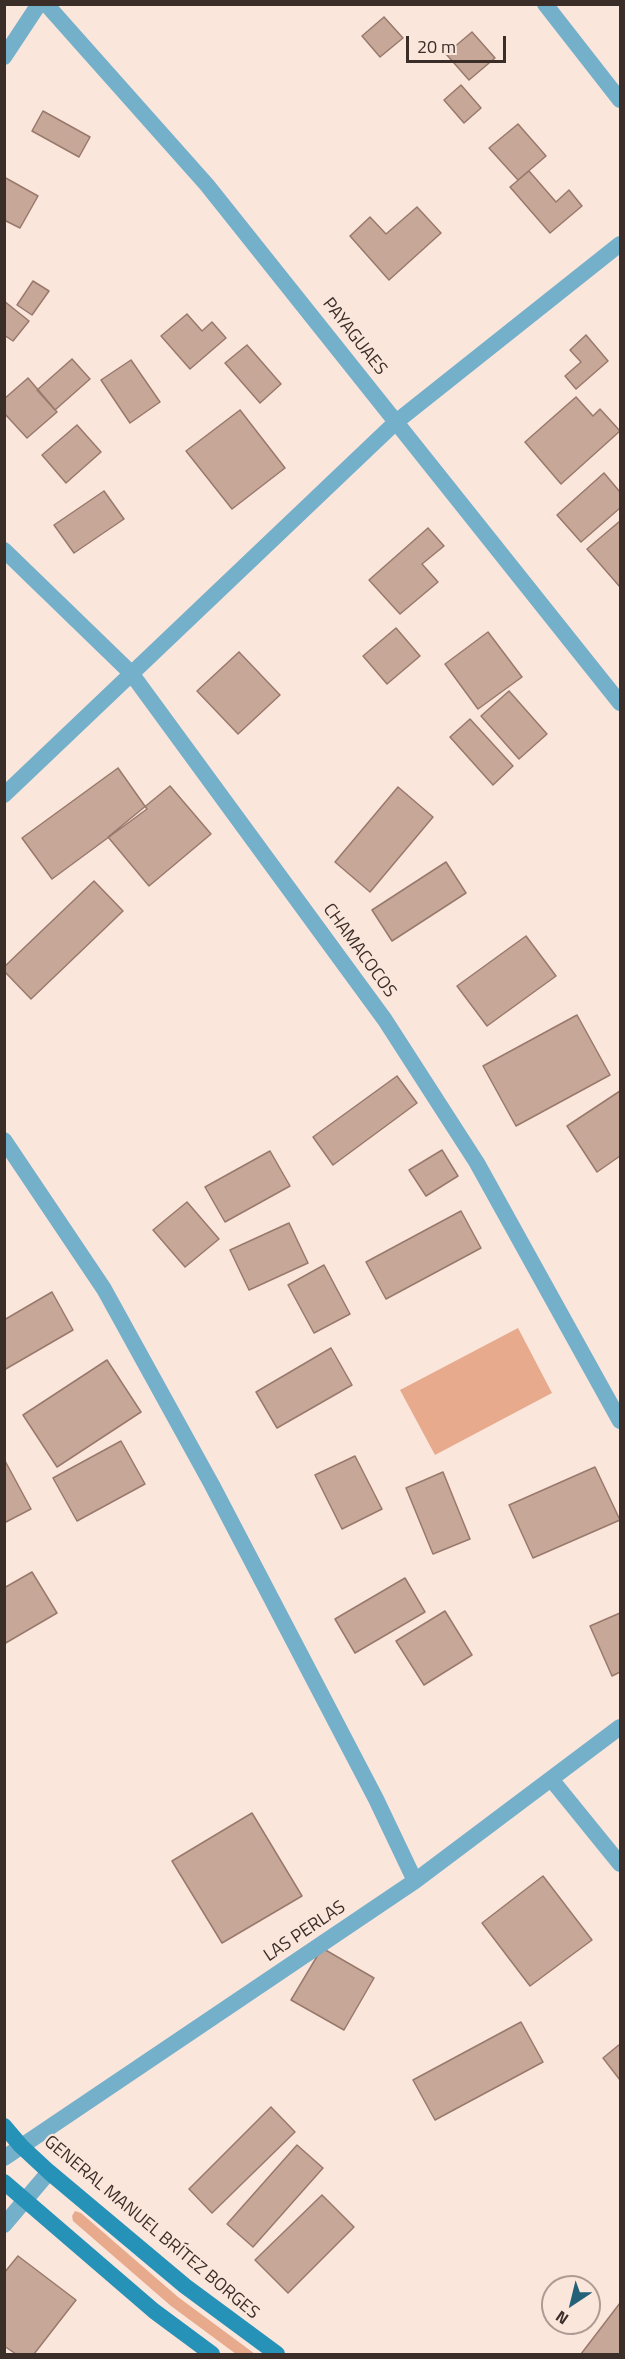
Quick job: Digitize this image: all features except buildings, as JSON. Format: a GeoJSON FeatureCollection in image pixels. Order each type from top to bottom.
{"type":"FeatureCollection","features":[{"type":"Feature","properties":{"kind":"main road","name":"GENERAL MANUEL BRÍTEZ BORGES"},"geometry":{"type":"LineString","coordinates":[[4,2126],[21,2146],[49,2172],[185,2286],[277,2355]]}},
{"type":"Feature","properties":{"kind":"main road"},"geometry":{"type":"LineString","coordinates":[[4,2182],[154,2311],[212,2355]]}},
{"type":"Feature","properties":{"kind":"street"},"geometry":{"type":"LineString","coordinates":[[4,57],[39,4]]}},
{"type":"Feature","properties":{"kind":"street","name":"PAYAGUAES"},"geometry":{"type":"LineString","coordinates":[[46,4],[207,184],[621,703]]}},
{"type":"Feature","properties":{"kind":"street"},"geometry":{"type":"LineString","coordinates":[[545,4],[621,100]]}},
{"type":"Feature","properties":{"kind":"street"},"geometry":{"type":"LineString","coordinates":[[4,795],[396,422],[621,244]]}},
{"type":"Feature","properties":{"kind":"street","name":"CHAMACOCOS"},"geometry":{"type":"LineString","coordinates":[[4,550],[131,673],[385,1020],[477,1163],[621,1421]]}},
{"type":"Feature","properties":{"kind":"street"},"geometry":{"type":"LineString","coordinates":[[4,1140],[104,1289],[212,1485],[376,1799],[415,1881]]}},
{"type":"Feature","properties":{"kind":"street","name":"LAS PERLAS"},"geometry":{"type":"LineString","coordinates":[[4,2158],[415,1881],[621,1727]]}},
{"type":"Feature","properties":{"kind":"street"},"geometry":{"type":"LineString","coordinates":[[552,1779],[621,1864]]}},
{"type":"Feature","properties":{"kind":"street"},"geometry":{"type":"LineString","coordinates":[[4,2225],[49,2172]]}},
{"type":"Feature","properties":{"kind":"shaded area"},"geometry":{"type":"Polygon","coordinates":[[[518,1328],[552,1393],[435,1455],[400,1390],[518,1328]]]}},
{"type":"Feature","properties":{"kind":"shaded area"},"geometry":{"type":"Polygon","coordinates":[[[75,2211],[81,2213],[178,2297],[255,2354],[236,2354],[171,2306],[73,2221],[72,2216],[75,2211]]]}}]}
